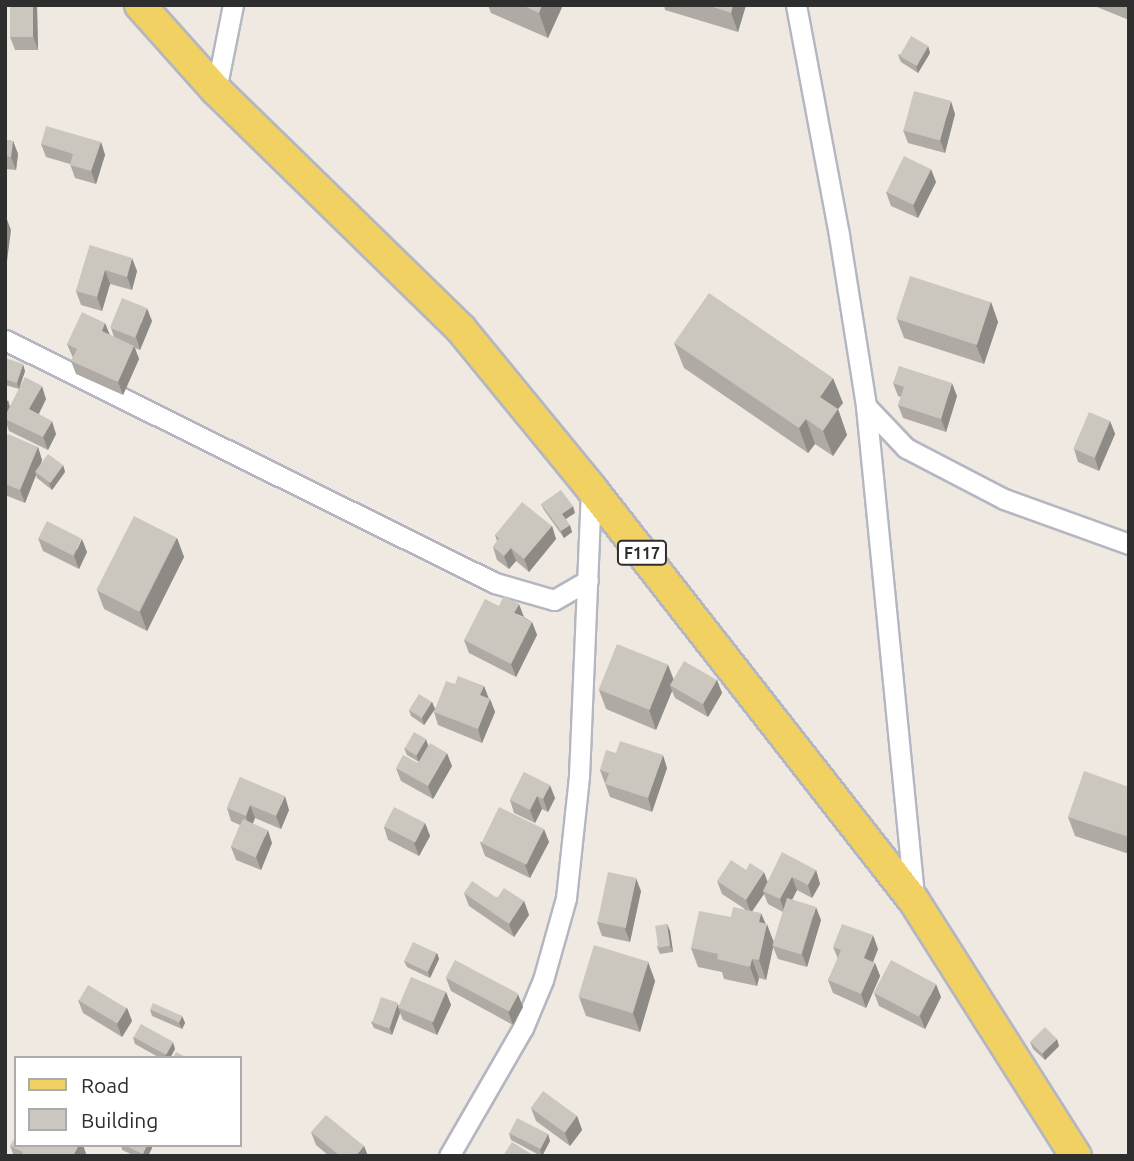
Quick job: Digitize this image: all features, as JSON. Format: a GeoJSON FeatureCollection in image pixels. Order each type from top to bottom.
{"type":"FeatureCollection","features":[{"type":"Feature","properties":{"kind":"main road","name":"F117"},"geometry":{"type":"LineString","coordinates":[[140,5],[216,90],[461,329],[592,488],[914,901],[1076,1156]]}},
{"type":"Feature","properties":{"kind":"street"},"geometry":{"type":"LineString","coordinates":[[216,90],[233,5]]}},
{"type":"Feature","properties":{"kind":"street"},"geometry":{"type":"LineString","coordinates":[[796,5],[839,235],[866,406],[914,901]]}},
{"type":"Feature","properties":{"kind":"street"},"geometry":{"type":"LineString","coordinates":[[5,340],[495,583],[554,600],[588,580]]}},
{"type":"Feature","properties":{"kind":"street"},"geometry":{"type":"LineString","coordinates":[[866,406],[906,448],[1004,499],[1129,544]]}},
{"type":"Feature","properties":{"kind":"street"},"geometry":{"type":"LineString","coordinates":[[449,1156],[523,1028],[543,981],[566,898],[579,776],[592,488]]}},
{"type":"Feature","properties":{"kind":"building"},"geometry":{"type":"Polygon","coordinates":[[[10,5],[33,5],[33,37],[10,37],[10,5]]]}},
{"type":"Feature","properties":{"kind":"building"},"geometry":{"type":"Polygon","coordinates":[[[522,5],[542,5],[539,13],[522,5]]]}},
{"type":"Feature","properties":{"kind":"building"},"geometry":{"type":"Polygon","coordinates":[[[707,5],[733,5],[731,13],[707,5]]]}},
{"type":"Feature","properties":{"kind":"building"},"geometry":{"type":"Polygon","coordinates":[[[911,36],[928,46],[917,66],[900,56],[911,36]]]}},
{"type":"Feature","properties":{"kind":"building"},"geometry":{"type":"Polygon","coordinates":[[[914,91],[951,101],[940,140],[903,131],[914,91]]]}},
{"type":"Feature","properties":{"kind":"building"},"geometry":{"type":"Polygon","coordinates":[[[46,126],[101,142],[91,171],[70,165],[73,154],[41,144],[46,126]]]}},
{"type":"Feature","properties":{"kind":"building"},"geometry":{"type":"Polygon","coordinates":[[[5,140],[13,141],[11,157],[5,156],[5,140]]]}},
{"type":"Feature","properties":{"kind":"building"},"geometry":{"type":"Polygon","coordinates":[[[904,156],[931,169],[913,205],[886,192],[904,156]]]}},
{"type":"Feature","properties":{"kind":"building"},"geometry":{"type":"Polygon","coordinates":[[[90,245],[132,258],[127,277],[105,270],[97,297],[76,291],[90,245]]]}},
{"type":"Feature","properties":{"kind":"building"},"geometry":{"type":"Polygon","coordinates":[[[910,276],[991,302],[977,345],[896,319],[910,276]]]}},
{"type":"Feature","properties":{"kind":"building"},"geometry":{"type":"Polygon","coordinates":[[[709,293],[833,378],[820,397],[838,409],[823,431],[806,419],[799,428],[674,343],[709,293]]]}},
{"type":"Feature","properties":{"kind":"building"},"geometry":{"type":"Polygon","coordinates":[[[122,298],[147,308],[135,338],[110,328],[122,298]]]}},
{"type":"Feature","properties":{"kind":"building"},"geometry":{"type":"Polygon","coordinates":[[[82,312],[105,323],[102,331],[134,346],[118,382],[71,361],[77,349],[67,344],[82,312]]]}},
{"type":"Feature","properties":{"kind":"building"},"geometry":{"type":"Polygon","coordinates":[[[5,358],[23,364],[17,383],[5,379],[5,358]]]}},
{"type":"Feature","properties":{"kind":"building"},"geometry":{"type":"Polygon","coordinates":[[[899,366],[952,383],[941,419],[898,405],[904,387],[893,383],[899,366]]]}},
{"type":"Feature","properties":{"kind":"building"},"geometry":{"type":"Polygon","coordinates":[[[25,377],[42,386],[29,409],[52,421],[43,437],[5,419],[25,377]]]}},
{"type":"Feature","properties":{"kind":"building"},"geometry":{"type":"Polygon","coordinates":[[[1089,412],[1110,421],[1095,458],[1073,449],[1089,412]]]}},
{"type":"Feature","properties":{"kind":"building"},"geometry":{"type":"Polygon","coordinates":[[[8,434],[38,447],[20,490],[5,484],[5,440],[8,434]]]}},
{"type":"Feature","properties":{"kind":"building"},"geometry":{"type":"Polygon","coordinates":[[[48,454],[63,465],[50,483],[35,472],[48,454]]]}},
{"type":"Feature","properties":{"kind":"building"},"geometry":{"type":"Polygon","coordinates":[[[561,490],[573,506],[562,514],[570,525],[561,531],[541,504],[561,490]]]}},
{"type":"Feature","properties":{"kind":"building"},"geometry":{"type":"Polygon","coordinates":[[[522,502],[552,526],[524,559],[511,548],[504,556],[493,547],[499,538],[495,535],[522,502]]]}},
{"type":"Feature","properties":{"kind":"building"},"geometry":{"type":"Polygon","coordinates":[[[134,516],[177,538],[139,612],[96,590],[134,516]]]}},
{"type":"Feature","properties":{"kind":"building"},"geometry":{"type":"Polygon","coordinates":[[[47,521],[82,539],[73,556],[38,538],[47,521]]]}},
{"type":"Feature","properties":{"kind":"building"},"geometry":{"type":"Polygon","coordinates":[[[504,596],[519,604],[514,613],[532,622],[511,664],[464,640],[485,599],[499,606],[504,596]]]}},
{"type":"Feature","properties":{"kind":"building"},"geometry":{"type":"Polygon","coordinates":[[[617,644],[668,665],[650,710],[599,689],[617,644]]]}},
{"type":"Feature","properties":{"kind":"building"},"geometry":{"type":"Polygon","coordinates":[[[684,661],[717,680],[703,704],[670,685],[684,661]]]}},
{"type":"Feature","properties":{"kind":"building"},"geometry":{"type":"Polygon","coordinates":[[[458,676],[484,686],[480,695],[490,699],[478,729],[434,712],[446,681],[455,684],[458,676]]]}},
{"type":"Feature","properties":{"kind":"building"},"geometry":{"type":"Polygon","coordinates":[[[419,694],[432,702],[422,718],[409,710],[419,694]]]}},
{"type":"Feature","properties":{"kind":"building"},"geometry":{"type":"Polygon","coordinates":[[[414,732],[426,739],[417,755],[404,748],[414,732]]]}},
{"type":"Feature","properties":{"kind":"building"},"geometry":{"type":"Polygon","coordinates":[[[620,741],[663,755],[648,798],[605,784],[609,773],[600,770],[606,750],[616,753],[620,741]]]}},
{"type":"Feature","properties":{"kind":"building"},"geometry":{"type":"Polygon","coordinates":[[[430,743],[447,753],[428,786],[396,768],[403,755],[418,763],[430,743]]]}},
{"type":"Feature","properties":{"kind":"building"},"geometry":{"type":"Polygon","coordinates":[[[1084,771],[1129,787],[1129,837],[1068,817],[1084,771]]]}},
{"type":"Feature","properties":{"kind":"building"},"geometry":{"type":"Polygon","coordinates":[[[524,772],[550,785],[543,799],[537,796],[530,810],[510,800],[524,772]]]}},
{"type":"Feature","properties":{"kind":"building"},"geometry":{"type":"Polygon","coordinates":[[[240,777],[285,796],[276,816],[250,805],[246,816],[227,808],[240,777]]]}},
{"type":"Feature","properties":{"kind":"building"},"geometry":{"type":"Polygon","coordinates":[[[394,807],[425,823],[415,842],[384,827],[394,807]]]}},
{"type":"Feature","properties":{"kind":"building"},"geometry":{"type":"Polygon","coordinates":[[[499,807],[544,829],[526,865],[481,843],[499,807]]]}},
{"type":"Feature","properties":{"kind":"building"},"geometry":{"type":"Polygon","coordinates":[[[243,819],[268,830],[255,857],[231,846],[243,819]]]}},
{"type":"Feature","properties":{"kind":"building"},"geometry":{"type":"Polygon","coordinates":[[[782,852],[816,870],[808,885],[792,877],[780,899],[763,891],[782,852]]]}},
{"type":"Feature","properties":{"kind":"building"},"geometry":{"type":"Polygon","coordinates":[[[731,860],[746,870],[750,863],[764,872],[746,900],[717,881],[731,860]]]}},
{"type":"Feature","properties":{"kind":"building"},"geometry":{"type":"Polygon","coordinates":[[[608,872],[636,878],[626,928],[597,922],[608,872]]]}},
{"type":"Feature","properties":{"kind":"building"},"geometry":{"type":"Polygon","coordinates":[[[472,881],[497,898],[504,888],[524,901],[509,924],[464,893],[472,881]]]}},
{"type":"Feature","properties":{"kind":"building"},"geometry":{"type":"Polygon","coordinates":[[[787,898],[816,907],[801,955],[772,946],[787,898]]]}},
{"type":"Feature","properties":{"kind":"building"},"geometry":{"type":"Polygon","coordinates":[[[733,907],[761,913],[759,922],[767,924],[759,960],[752,959],[750,967],[717,959],[718,954],[691,948],[699,911],[731,917],[733,907]]]}},
{"type":"Feature","properties":{"kind":"building"},"geometry":{"type":"Polygon","coordinates":[[[667,924],[670,946],[658,947],[655,926],[667,924]]]}},
{"type":"Feature","properties":{"kind":"building"},"geometry":{"type":"Polygon","coordinates":[[[842,924],[873,935],[864,958],[875,963],[861,994],[828,980],[841,950],[833,947],[842,924]]]}},
{"type":"Feature","properties":{"kind":"building"},"geometry":{"type":"Polygon","coordinates":[[[413,942],[437,953],[428,972],[404,961],[413,942]]]}},
{"type":"Feature","properties":{"kind":"building"},"geometry":{"type":"Polygon","coordinates":[[[594,945],[649,962],[633,1013],[578,997],[594,945]]]}},
{"type":"Feature","properties":{"kind":"building"},"geometry":{"type":"Polygon","coordinates":[[[455,960],[519,994],[509,1011],[446,978],[455,960]]]}},
{"type":"Feature","properties":{"kind":"building"},"geometry":{"type":"Polygon","coordinates":[[[891,960],[936,984],[919,1017],[874,993],[891,960]]]}},
{"type":"Feature","properties":{"kind":"building"},"geometry":{"type":"Polygon","coordinates":[[[411,977],[446,992],[433,1022],[398,1007],[411,977]]]}},
{"type":"Feature","properties":{"kind":"building"},"geometry":{"type":"Polygon","coordinates":[[[88,985],[127,1008],[117,1024],[79,1000],[88,985]]]}},
{"type":"Feature","properties":{"kind":"building"},"geometry":{"type":"Polygon","coordinates":[[[381,997],[398,1003],[389,1028],[372,1023],[381,997]]]}},
{"type":"Feature","properties":{"kind":"building"},"geometry":{"type":"Polygon","coordinates":[[[153,1003],[182,1016],[179,1022],[150,1009],[153,1003]]]}},
{"type":"Feature","properties":{"kind":"building"},"geometry":{"type":"Polygon","coordinates":[[[141,1024],[173,1042],[166,1055],[134,1037],[141,1024]]]}},
{"type":"Feature","properties":{"kind":"building"},"geometry":{"type":"Polygon","coordinates":[[[1045,1027],[1057,1039],[1042,1054],[1030,1042],[1045,1027]]]}},
{"type":"Feature","properties":{"kind":"building"},"geometry":{"type":"Polygon","coordinates":[[[543,1091],[577,1116],[565,1133],[531,1108],[543,1091]]]}},
{"type":"Feature","properties":{"kind":"building"},"geometry":{"type":"Polygon","coordinates":[[[326,1115],[364,1146],[356,1156],[340,1156],[311,1132],[326,1115]]]}},
{"type":"Feature","properties":{"kind":"building"},"geometry":{"type":"Polygon","coordinates":[[[517,1118],[548,1134],[540,1149],[509,1133],[517,1118]]]}},
{"type":"Feature","properties":{"kind":"building"},"geometry":{"type":"Polygon","coordinates":[[[14,1139],[14,1147],[78,1147],[73,1156],[21,1156],[23,1152],[10,1146],[14,1139]]]}},
{"type":"Feature","properties":{"kind":"building"},"geometry":{"type":"Polygon","coordinates":[[[512,1142],[533,1155],[533,1156],[503,1156],[512,1142]]]}},
{"type":"Feature","properties":{"kind":"building"},"geometry":{"type":"Polygon","coordinates":[[[128,1147],[146,1147],[143,1154],[128,1147]]]}}]}
